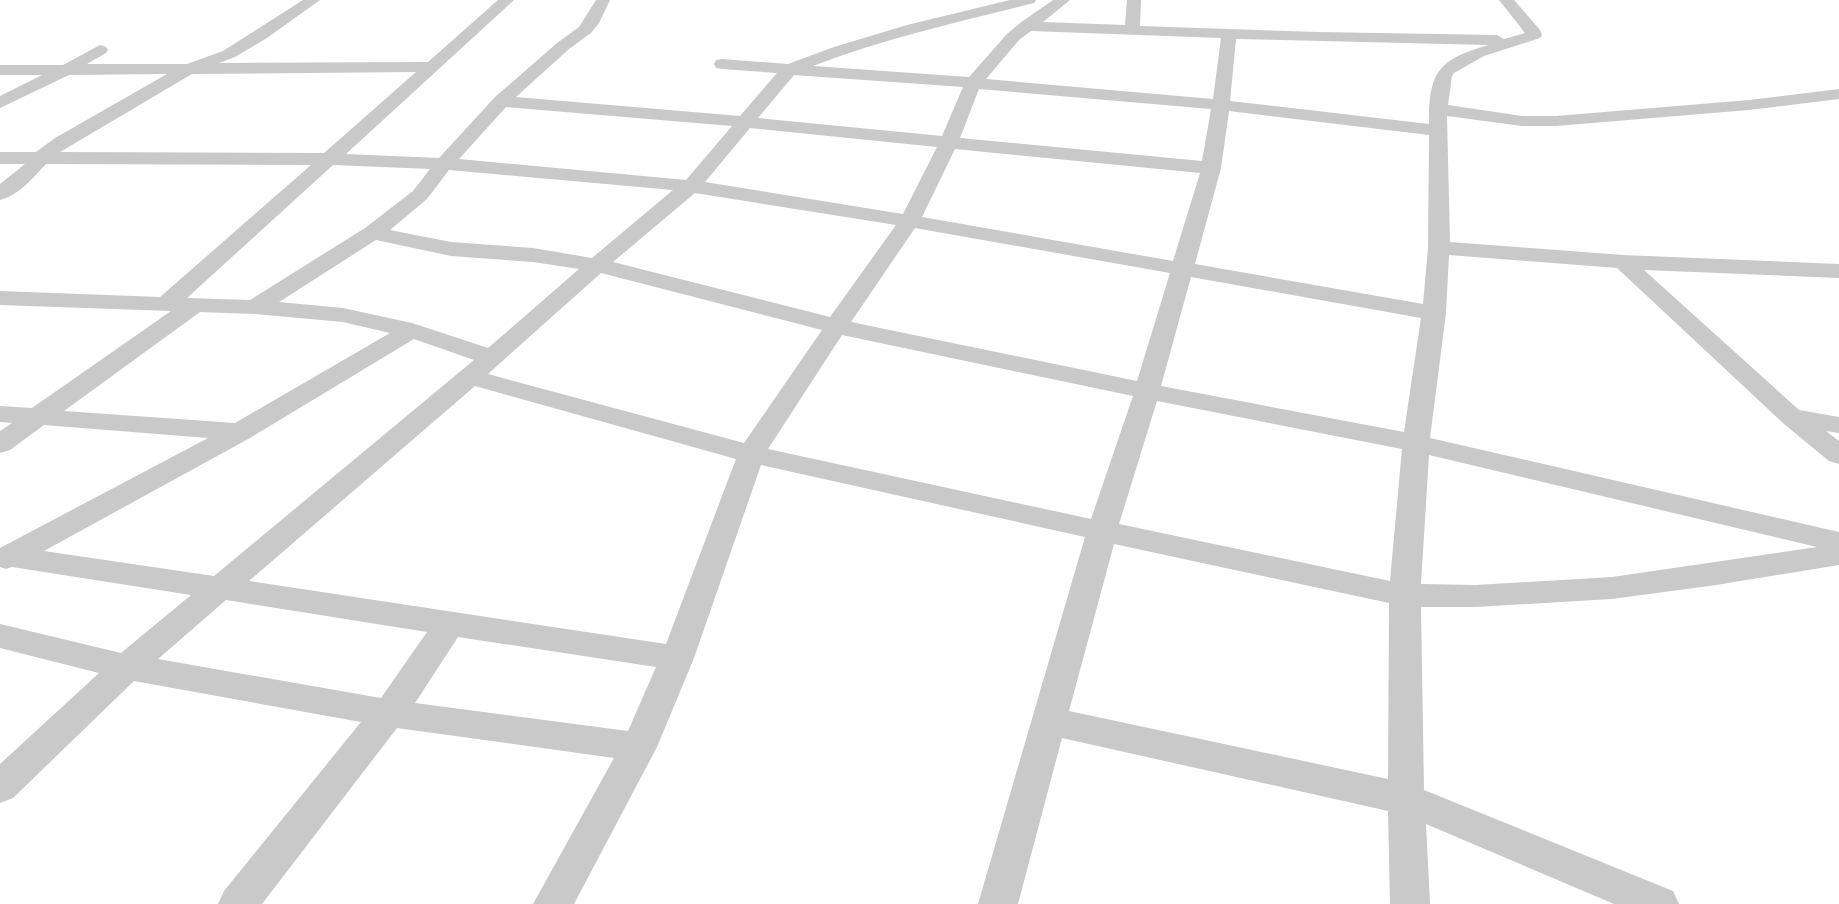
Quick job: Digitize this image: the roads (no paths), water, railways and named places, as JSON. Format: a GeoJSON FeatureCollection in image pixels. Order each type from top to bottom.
{"type":"FeatureCollection","features":[{"type":"Feature","properties":{"kind":"street"},"geometry":{"type":"LineString","coordinates":[[0,194],[62,142],[188,69],[229,54],[313,0]]}},
{"type":"Feature","properties":{"kind":"street"},"geometry":{"type":"LineString","coordinates":[[167,303],[507,0]]}},
{"type":"Feature","properties":{"kind":"street"},"geometry":{"type":"LineString","coordinates":[[255,307],[373,233],[420,195],[444,164],[501,101],[557,50],[585,30],[591,23],[603,0]]}},
{"type":"Feature","properties":{"kind":"street"},"geometry":{"type":"LineString","coordinates":[[0,787],[127,667],[470,377],[597,265],[692,186],[790,69],[840,50],[913,28],[1029,0]]}},
{"type":"Feature","properties":{"kind":"street"},"geometry":{"type":"LineString","coordinates":[[553,904],[639,747],[677,658],[751,454],[836,326],[910,221],[948,144],[973,83],[999,50],[1026,26],[1063,0]]}},
{"type":"Feature","properties":{"kind":"street"},"geometry":{"type":"LineString","coordinates":[[1132,30],[1134,0]]}},
{"type":"Feature","properties":{"kind":"street"},"geometry":{"type":"LineString","coordinates":[[1410,904],[1406,799],[1406,595],[1416,443],[1434,312],[1439,248],[1437,120],[1443,76],[1448,69],[1478,53],[1531,37],[1534,33],[1506,0]]}},
{"type":"Feature","properties":{"kind":"street"},"geometry":{"type":"LineString","coordinates":[[1026,26],[1229,34],[1521,40]]}},
{"type":"Feature","properties":{"kind":"street"},"geometry":{"type":"LineString","coordinates":[[998,904],[1102,532],[1147,391],[1211,168],[1221,105],[1229,34]]}},
{"type":"Feature","properties":{"kind":"street"},"geometry":{"type":"LineString","coordinates":[[0,103],[100,50]]}},
{"type":"Feature","properties":{"kind":"street"},"geometry":{"type":"LineString","coordinates":[[722,64],[973,83],[1221,105],[1437,120],[1556,121],[1749,105],[1839,94]]}},
{"type":"Feature","properties":{"kind":"street"},"geometry":{"type":"LineString","coordinates":[[0,70],[432,67]]}},
{"type":"Feature","properties":{"kind":"street"},"geometry":{"type":"LineString","coordinates":[[501,101],[745,121],[948,144],[1211,168]]}},
{"type":"Feature","properties":{"kind":"street"},"geometry":{"type":"LineString","coordinates":[[0,158],[328,159],[444,164],[692,186],[910,221],[1434,312]]}},
{"type":"Feature","properties":{"kind":"street"},"geometry":{"type":"LineString","coordinates":[[373,233],[451,249],[533,255],[597,265],[836,326],[1147,391],[1416,443],[1839,542]]}},
{"type":"Feature","properties":{"kind":"street"},"geometry":{"type":"LineString","coordinates":[[1439,248],[1623,262],[1839,271]]}},
{"type":"Feature","properties":{"kind":"street"},"geometry":{"type":"LineString","coordinates":[[1623,262],[1791,416],[1839,455]]}},
{"type":"Feature","properties":{"kind":"street"},"geometry":{"type":"LineString","coordinates":[[0,298],[196,304],[343,315],[412,330],[492,358]]}},
{"type":"Feature","properties":{"kind":"street"},"geometry":{"type":"LineString","coordinates":[[0,444],[196,304]]}},
{"type":"Feature","properties":{"kind":"street"},"geometry":{"type":"LineString","coordinates":[[5,559],[240,432],[412,330]]}},
{"type":"Feature","properties":{"kind":"street"},"geometry":{"type":"LineString","coordinates":[[470,377],[751,454],[1102,532],[1406,595],[1476,596],[1612,588],[1716,574],[1839,554]]}},
{"type":"Feature","properties":{"kind":"street"},"geometry":{"type":"LineString","coordinates":[[0,414],[240,432]]}},
{"type":"Feature","properties":{"kind":"street"},"geometry":{"type":"LineString","coordinates":[[1791,416],[1839,424]]}},
{"type":"Feature","properties":{"kind":"street"},"geometry":{"type":"LineString","coordinates":[[5,559],[450,622],[677,658]]}},
{"type":"Feature","properties":{"kind":"street"},"geometry":{"type":"LineString","coordinates":[[238,904],[389,713],[450,622]]}},
{"type":"Feature","properties":{"kind":"street"},"geometry":{"type":"LineString","coordinates":[[0,636],[127,667],[389,713],[639,747]]}},
{"type":"Feature","properties":{"kind":"street"},"geometry":{"type":"LineString","coordinates":[[1050,721],[1406,799],[1660,904]]}}]}
